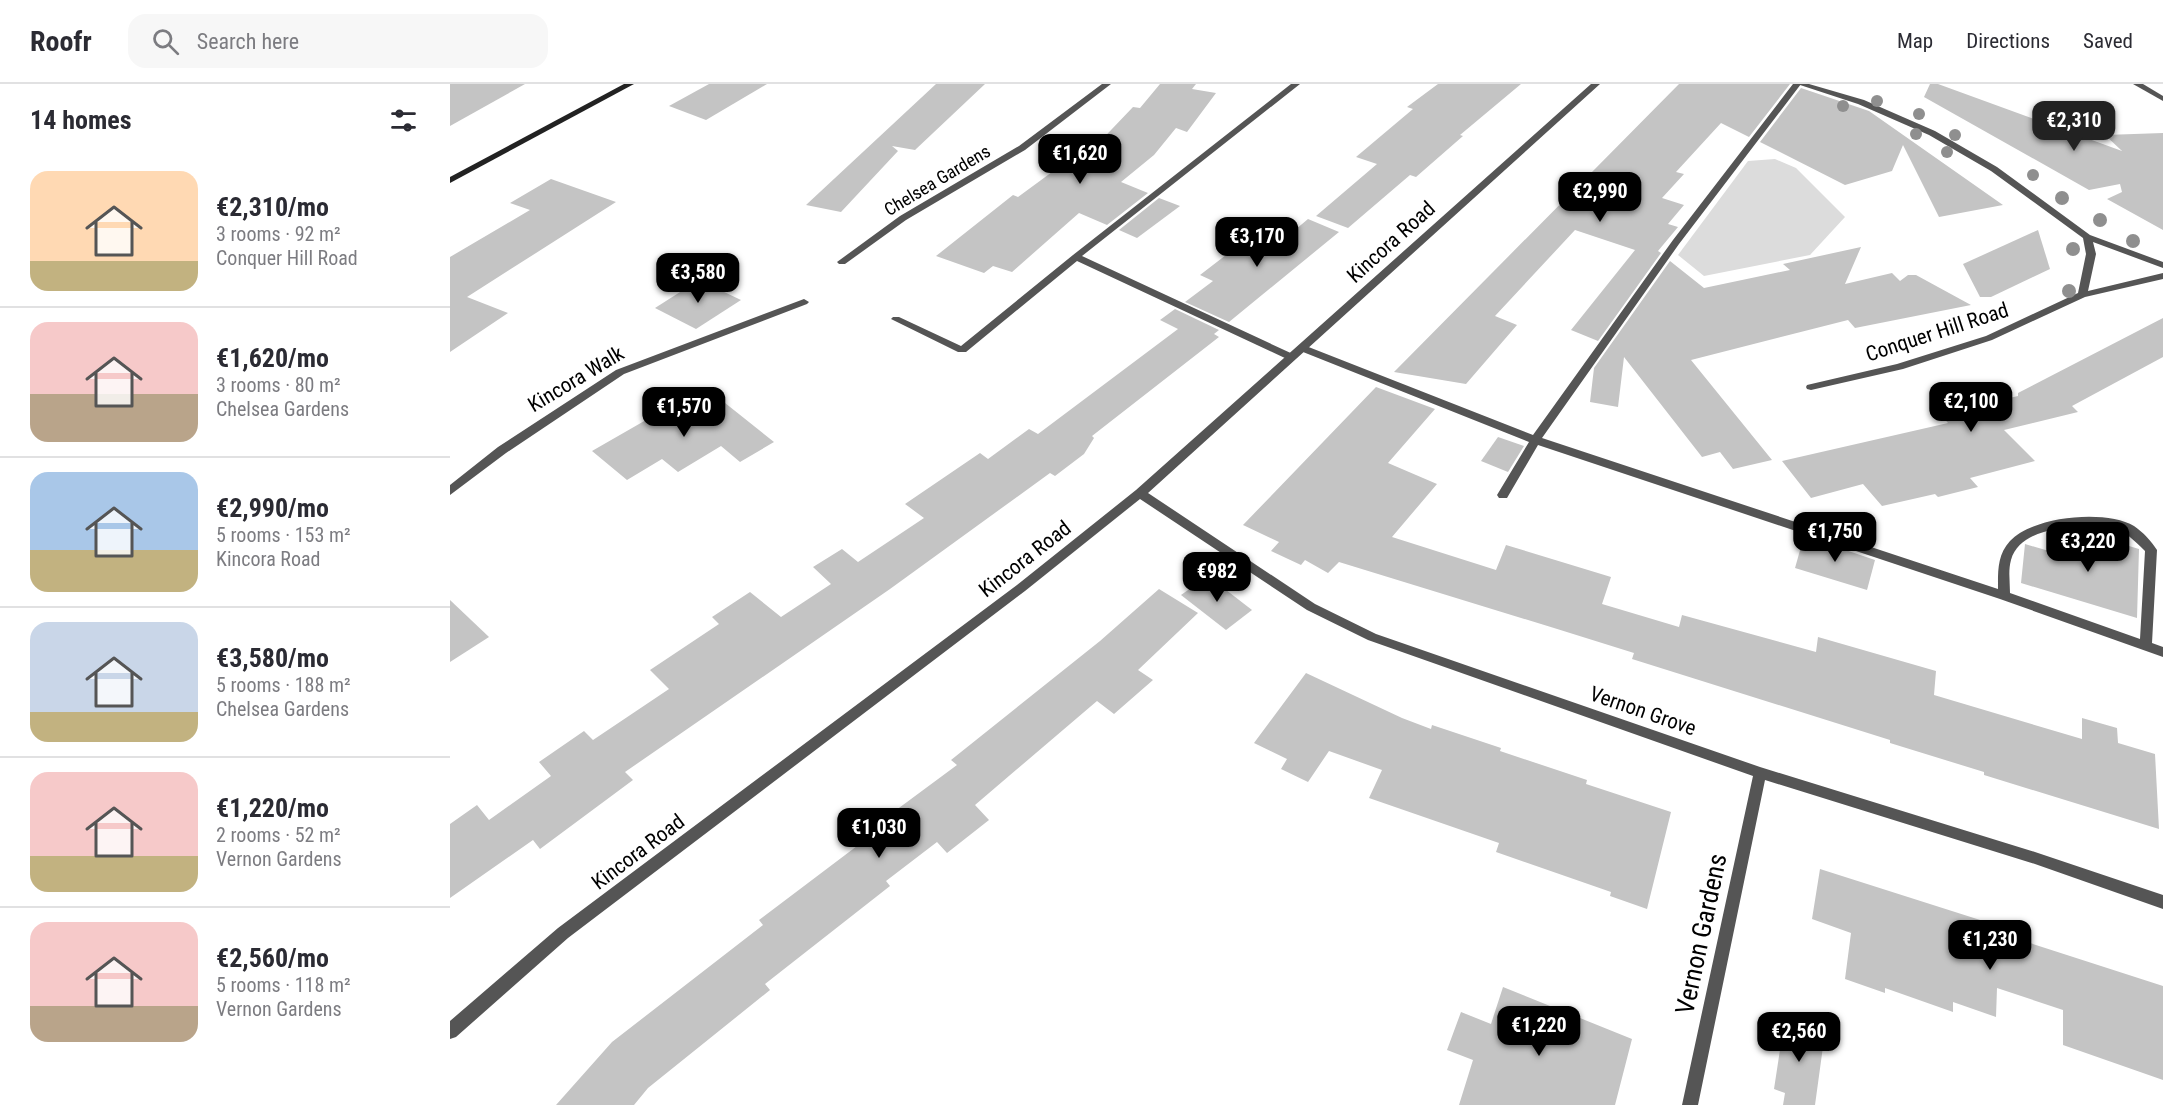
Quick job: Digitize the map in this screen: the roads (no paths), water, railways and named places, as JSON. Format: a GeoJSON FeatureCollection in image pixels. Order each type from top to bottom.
{"type":"FeatureCollection","features":[{"type":"Feature","properties":{"kind":"street"},"geometry":{"type":"LineString","coordinates":[[450,180],[630,84]]}},
{"type":"Feature","properties":{"kind":"street","name":"Chelsea Gardens"},"geometry":{"type":"LineString","coordinates":[[842,262],[903,218],[1022,148],[1107,84]]}},
{"type":"Feature","properties":{"kind":"street"},"geometry":{"type":"LineString","coordinates":[[896,319],[962,350],[1296,84]]}},
{"type":"Feature","properties":{"kind":"street","name":"Kincora Road"},"geometry":{"type":"LineString","coordinates":[[451,1027],[564,933],[1021,588],[1140,493],[1596,84]]}},
{"type":"Feature","properties":{"kind":"street"},"geometry":{"type":"LineString","coordinates":[[1503,495],[1535,440],[1677,242],[1799,84],[1862,102],[1932,133],[1994,169],[2087,237],[2163,265]]}},
{"type":"Feature","properties":{"kind":"street"},"geometry":{"type":"LineString","coordinates":[[2138,84],[2163,99]]}},
{"type":"Feature","properties":{"kind":"street"},"geometry":{"type":"LineString","coordinates":[[2082,295],[2091,254],[2087,237]]}},
{"type":"Feature","properties":{"kind":"street"},"geometry":{"type":"LineString","coordinates":[[1076,257],[1292,357]]}},
{"type":"Feature","properties":{"kind":"street","name":"Conquer Hill Road"},"geometry":{"type":"LineString","coordinates":[[1811,387],[1899,366],[1989,338],[2082,295],[2163,276]]}},
{"type":"Feature","properties":{"kind":"street","name":"Kincora Walk"},"geometry":{"type":"LineString","coordinates":[[450,491],[502,450],[620,372],[804,302]]}},
{"type":"Feature","properties":{"kind":"street"},"geometry":{"type":"LineString","coordinates":[[1302,348],[1535,440],[2004,596],[2146,644],[2163,652]]}},
{"type":"Feature","properties":{"kind":"street","name":"Vernon Grove"},"geometry":{"type":"LineString","coordinates":[[1140,493],[1339,622],[1372,637],[1760,773],[2035,858],[2163,902]]}},
{"type":"Feature","properties":{"kind":"street"},"geometry":{"type":"LineString","coordinates":[[2004,596],[2006,555],[2017,539],[2061,523],[2088,519],[2129,528],[2151,550],[2146,644]]}},
{"type":"Feature","properties":{"kind":"street","name":"Vernon Gardens"},"geometry":{"type":"LineString","coordinates":[[1690,1105],[1760,773]]}}]}
